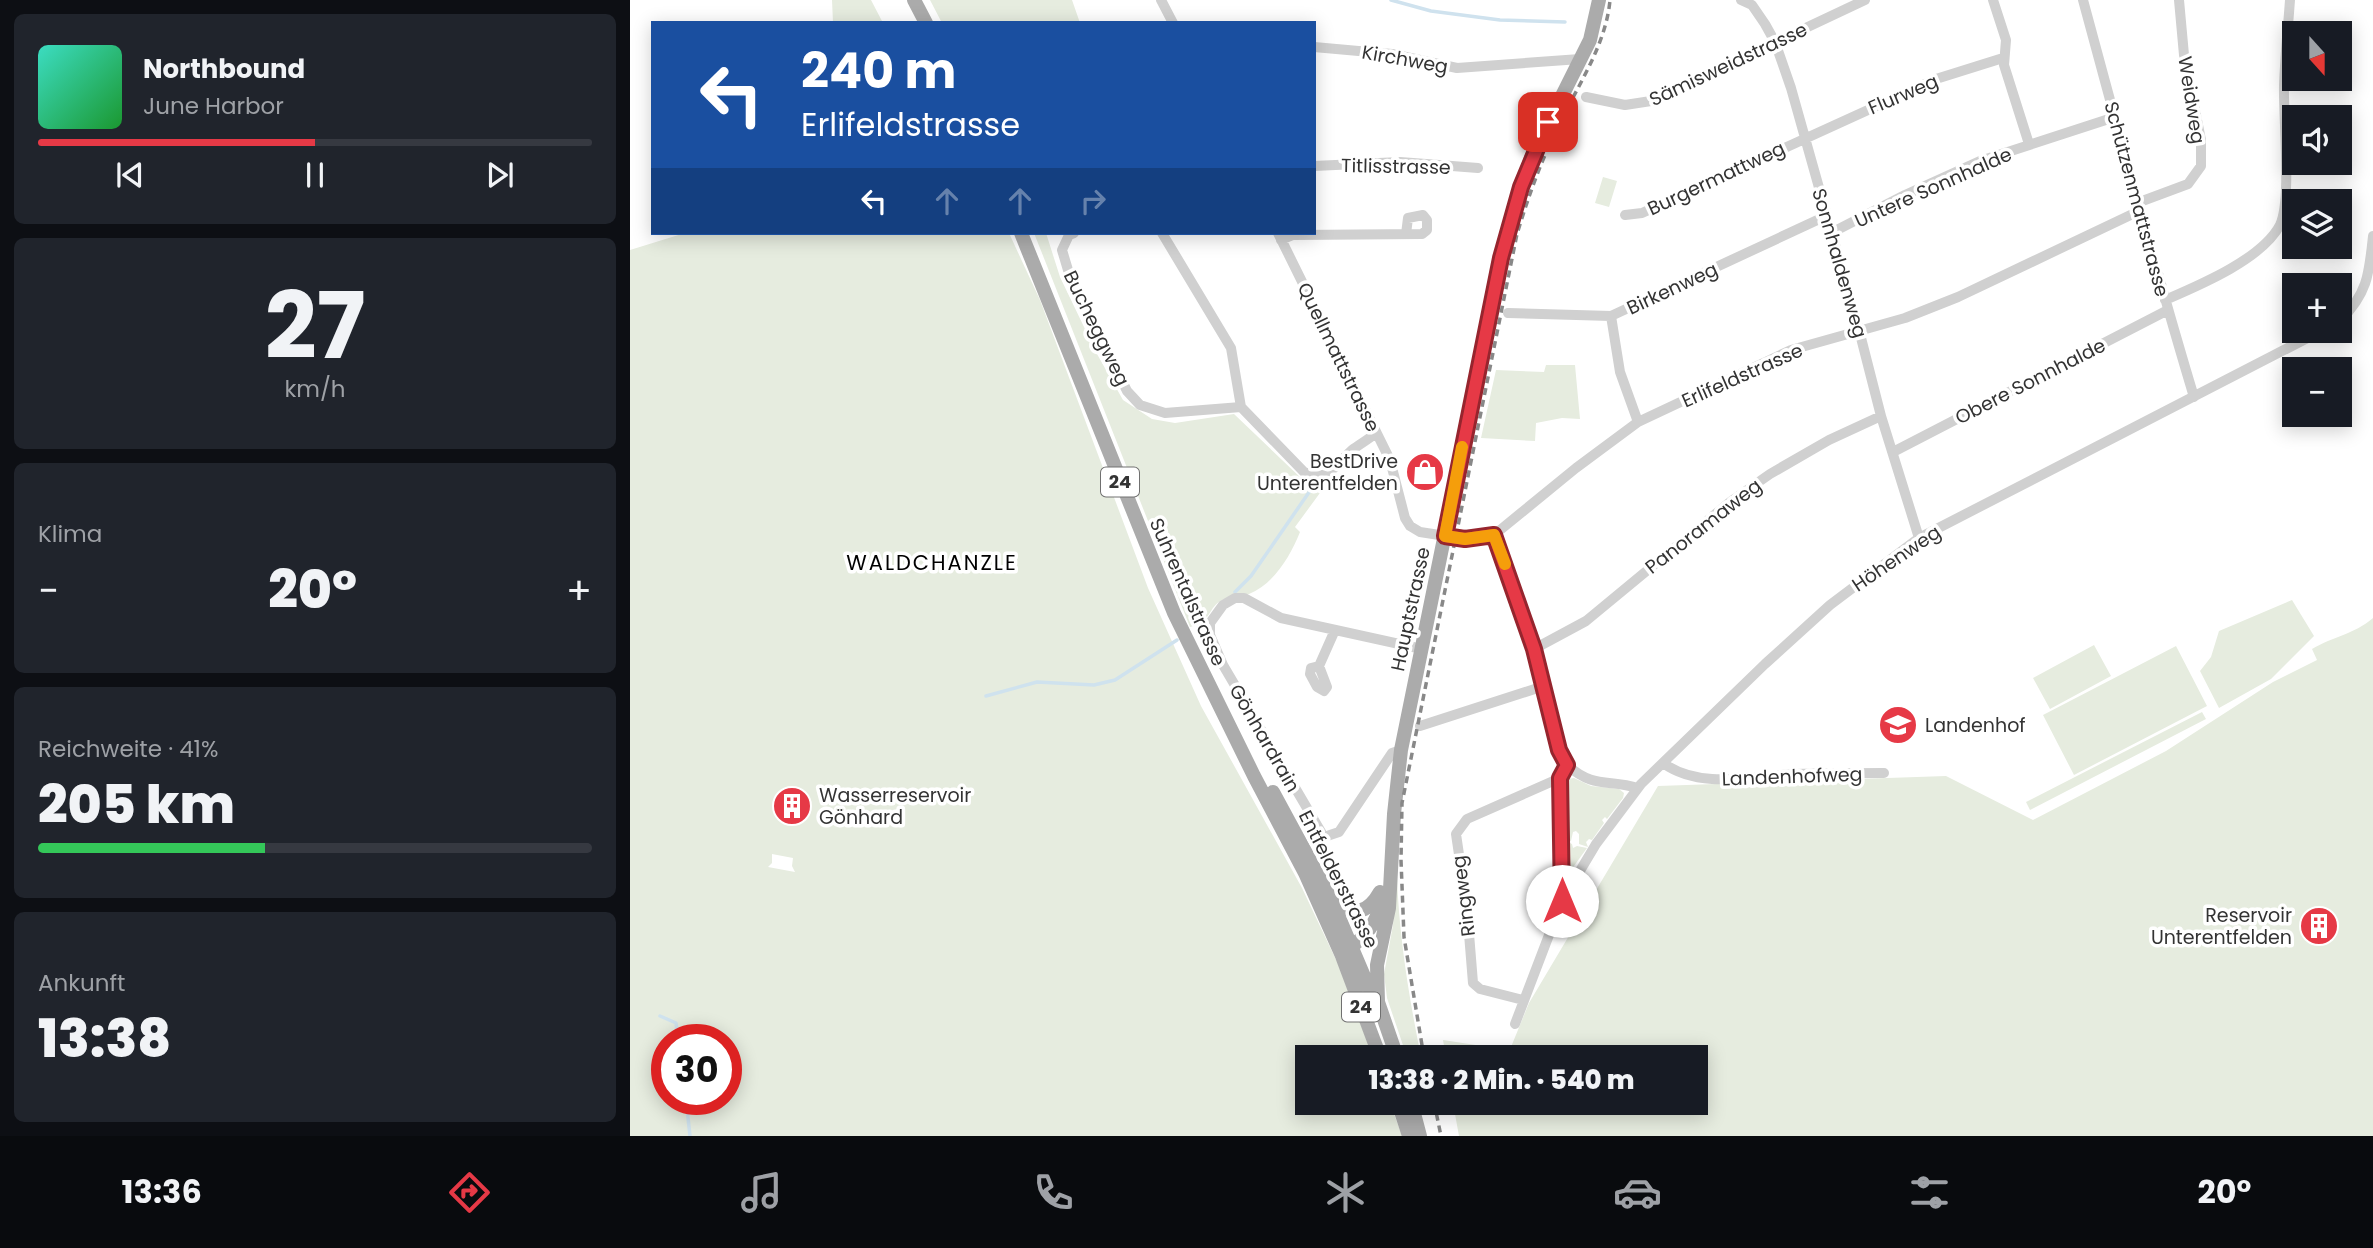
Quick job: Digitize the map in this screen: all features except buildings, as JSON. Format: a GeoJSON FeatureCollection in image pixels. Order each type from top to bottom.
{"type":"FeatureCollection","features":[{"type":"Feature","properties":{"kind":"main road"},"geometry":{"type":"LineString","coordinates":[[914,0],[925,21]]}},
{"type":"Feature","properties":{"kind":"main road","name":"Hauptstrasse"},"geometry":{"type":"LineString","coordinates":[[1390,872],[1401,750],[1499,270],[1521,187],[1536,147],[1590,40],[1599,0]]}},
{"type":"Feature","properties":{"kind":"main road","name":"Suhrentalstrasse"},"geometry":{"type":"LineString","coordinates":[[1022,235],[1146,547],[1189,645],[1305,873],[1350,953]]}},
{"type":"Feature","properties":{"kind":"main road","name":"Entfelderstrasse"},"geometry":{"type":"LineString","coordinates":[[1229,727],[1266,780],[1332,901],[1377,1045]]}},
{"type":"Feature","properties":{"kind":"main road"},"geometry":{"type":"LineString","coordinates":[[1332,901],[1350,911],[1358,912],[1371,906],[1390,872]]}},
{"type":"Feature","properties":{"kind":"main road"},"geometry":{"type":"LineString","coordinates":[[1350,953],[1374,924],[1390,872]]}},
{"type":"Feature","properties":{"kind":"main road"},"geometry":{"type":"LineString","coordinates":[[1378,1002],[1377,965],[1389,908],[1390,872]]}},
{"type":"Feature","properties":{"kind":"main road"},"geometry":{"type":"LineString","coordinates":[[1350,953],[1368,951],[1382,937]]}},
{"type":"Feature","properties":{"kind":"main road","name":"Entfelderstrasse"},"geometry":{"type":"LineString","coordinates":[[1350,953],[1378,1002],[1393,1045]]}},
{"type":"Feature","properties":{"kind":"main road"},"geometry":{"type":"LineString","coordinates":[[1402,1115],[1409,1136]]}},
{"type":"Feature","properties":{"kind":"main road"},"geometry":{"type":"LineString","coordinates":[[1414,1115],[1420,1136]]}},
{"type":"Feature","properties":{"kind":"street"},"geometry":{"type":"LineString","coordinates":[[1161,0],[1172,21]]}},
{"type":"Feature","properties":{"kind":"street","name":"Sonnhaldenweg"},"geometry":{"type":"LineString","coordinates":[[1741,0],[1752,5],[1775,42],[1805,137],[1881,416],[1919,538]]}},
{"type":"Feature","properties":{"kind":"street","name":"Sämisweidstrasse"},"geometry":{"type":"LineString","coordinates":[[1586,97],[1625,105],[1646,102],[1866,0]]}},
{"type":"Feature","properties":{"kind":"street"},"geometry":{"type":"LineString","coordinates":[[1993,0],[2006,40],[2003,58],[2029,144]]}},
{"type":"Feature","properties":{"kind":"street","name":"Schützenmattstrasse"},"geometry":{"type":"LineString","coordinates":[[2084,0],[2138,207],[2194,397]]}},
{"type":"Feature","properties":{"kind":"street","name":"Weidweg"},"geometry":{"type":"LineString","coordinates":[[2138,207],[2188,184],[2200,166],[2201,140],[2184,55],[2179,0]]}},
{"type":"Feature","properties":{"kind":"street","name":"Obere Sonnhalde"},"geometry":{"type":"LineString","coordinates":[[1893,452],[2166,305],[2246,260],[2261,247],[2280,224],[2285,202],[2284,85],[2290,0]]}},
{"type":"Feature","properties":{"kind":"street","name":"Kirchweg"},"geometry":{"type":"LineString","coordinates":[[1316,47],[1392,54],[1457,68],[1580,59]]}},
{"type":"Feature","properties":{"kind":"street","name":"Flurweg"},"geometry":{"type":"LineString","coordinates":[[1805,137],[1936,79],[2003,58]]}},
{"type":"Feature","properties":{"kind":"street","name":"Untere Sonnhalde"},"geometry":{"type":"LineString","coordinates":[[1832,233],[1905,195],[1980,161],[2115,117]]}},
{"type":"Feature","properties":{"kind":"street","name":"Burgermattweg"},"geometry":{"type":"LineString","coordinates":[[1625,215],[1642,213],[1805,137]]}},
{"type":"Feature","properties":{"kind":"street","name":"Titlisstrasse"},"geometry":{"type":"LineString","coordinates":[[1316,166],[1400,162],[1478,168]]}},
{"type":"Feature","properties":{"kind":"street","name":"Erlifeldstrasse"},"geometry":{"type":"LineString","coordinates":[[1494,535],[1638,422],[1791,350],[1905,318],[1958,297],[2138,207]]}},
{"type":"Feature","properties":{"kind":"street","name":"Birkenweg"},"geometry":{"type":"LineString","coordinates":[[1508,313],[1611,316],[1826,216]]}},
{"type":"Feature","properties":{"kind":"street"},"geometry":{"type":"LineString","coordinates":[[1316,235],[1406,234]]}},
{"type":"Feature","properties":{"kind":"street","name":"Bucheggweg"},"geometry":{"type":"LineString","coordinates":[[1069,235],[1062,250],[1068,270],[1127,391],[1140,405],[1165,413],[1241,407]]}},
{"type":"Feature","properties":{"kind":"street"},"geometry":{"type":"LineString","coordinates":[[1163,235],[1231,348],[1241,407],[1304,472],[1316,477],[1330,473],[1353,449],[1376,433]]}},
{"type":"Feature","properties":{"kind":"street"},"geometry":{"type":"LineString","coordinates":[[2352,309],[2362,294],[2371,261],[2373,236]]}},
{"type":"Feature","properties":{"kind":"street","name":"Quellmattstrasse"},"geometry":{"type":"LineString","coordinates":[[1279,237],[1390,460],[1405,518],[1410,526],[1420,532],[1445,536]]}},
{"type":"Feature","properties":{"kind":"street"},"geometry":{"type":"LineString","coordinates":[[1611,316],[1620,372],[1638,422]]}},
{"type":"Feature","properties":{"kind":"street","name":"Höhenweg"},"geometry":{"type":"LineString","coordinates":[[1562,901],[1596,844],[1638,788],[1830,605],[1919,538],[2298,343]]}},
{"type":"Feature","properties":{"kind":"street","name":"Panoramaweg"},"geometry":{"type":"LineString","coordinates":[[1534,649],[1586,621],[1730,502],[1770,474],[1829,440],[1881,416]]}},
{"type":"Feature","properties":{"kind":"street"},"geometry":{"type":"LineString","coordinates":[[1445,536],[1465,539],[1494,535],[1534,649],[1559,750],[1567,765],[1576,773],[1598,783],[1624,784],[1638,788]]}},
{"type":"Feature","properties":{"kind":"street","name":"Gönhardrain"},"geometry":{"type":"LineString","coordinates":[[1335,630],[1281,618],[1244,598],[1235,598],[1223,605],[1210,623],[1210,635],[1215,650],[1324,836],[1339,831],[1392,753],[1401,750]]}},
{"type":"Feature","properties":{"kind":"street"},"geometry":{"type":"LineString","coordinates":[[1319,666],[1335,630],[1422,649]]}},
{"type":"Feature","properties":{"kind":"street"},"geometry":{"type":"LineString","coordinates":[[1420,726],[1544,686]]}},
{"type":"Feature","properties":{"kind":"street","name":"Landenhofweg"},"geometry":{"type":"LineString","coordinates":[[1663,763],[1680,774],[1718,780],[1794,774],[1884,773]]}},
{"type":"Feature","properties":{"kind":"street"},"geometry":{"type":"LineString","coordinates":[[1515,1024],[1562,901],[1560,778],[1567,765]]}},
{"type":"Feature","properties":{"kind":"street","name":"Ringweg"},"geometry":{"type":"LineString","coordinates":[[1523,1000],[1480,989],[1473,983],[1457,834],[1466,819],[1560,778]]}},
{"type":"Feature","properties":{"kind":"shaded area"},"geometry":{"type":"Polygon","coordinates":[[[832,0],[871,0],[882,21],[833,21],[832,0]]]}},
{"type":"Feature","properties":{"kind":"shaded area"},"geometry":{"type":"Polygon","coordinates":[[[930,0],[1072,0],[1079,21],[941,21],[930,0]]]}},
{"type":"Feature","properties":{"kind":"shaded area"},"geometry":{"type":"Polygon","coordinates":[[[1603,177],[1617,181],[1609,207],[1595,203],[1603,177]]]}},
{"type":"Feature","properties":{"kind":"shaded area"},"geometry":{"type":"Polygon","coordinates":[[[679,235],[1010,235],[1040,300],[1148,588],[1201,706],[1302,888],[1338,964],[1368,1045],[1295,1045],[1295,1115],[1394,1115],[1402,1136],[630,1136],[630,250],[679,235]],[[772,854],[772,863],[768,867],[795,872],[792,866],[793,858],[772,854]]]}},
{"type":"Feature","properties":{"kind":"shaded area"},"geometry":{"type":"Polygon","coordinates":[[[1035,235],[1047,235],[1060,277],[1097,354],[1123,400],[1152,419],[1175,423],[1234,414],[1303,480],[1328,482],[1295,527],[1300,532],[1274,576],[1249,594],[1222,600],[1202,622],[1190,627],[1035,235]]]}},
{"type":"Feature","properties":{"kind":"shaded area"},"geometry":{"type":"Polygon","coordinates":[[[1546,365],[1575,365],[1580,419],[1562,418],[1536,423],[1535,441],[1481,438],[1496,370],[1544,372],[1546,365]]]}},
{"type":"Feature","properties":{"kind":"shaded area"},"geometry":{"type":"Polygon","coordinates":[[[2292,600],[2314,636],[2271,679],[2219,708],[2200,671],[2211,657],[2219,631],[2292,600]]]}},
{"type":"Feature","properties":{"kind":"shaded area"},"geometry":{"type":"Polygon","coordinates":[[[2373,618],[2373,1136],[1459,1136],[1455,1115],[1708,1115],[1708,1045],[1512,1045],[1529,1003],[1658,786],[1946,776],[2033,820],[2166,751],[2273,682],[2317,660],[2312,649],[2358,628],[2373,618]]]}},
{"type":"Feature","properties":{"kind":"shaded area"},"geometry":{"type":"Polygon","coordinates":[[[2094,645],[2111,676],[2050,709],[2033,678],[2094,645]]]}},
{"type":"Feature","properties":{"kind":"shaded area"},"geometry":{"type":"Polygon","coordinates":[[[2176,646],[2207,706],[2074,775],[2043,715],[2176,646]]]}},
{"type":"Feature","properties":{"kind":"shaded area"},"geometry":{"type":"Polygon","coordinates":[[[2202,712],[2206,719],[2030,810],[2026,802],[2202,712]]]}},
{"type":"Feature","properties":{"kind":"shaded area"},"geometry":{"type":"Polygon","coordinates":[[[1574,778],[1591,786],[1619,789],[1624,793],[1607,819],[1605,817],[1602,820],[1604,823],[1592,840],[1586,842],[1588,847],[1579,844],[1579,834],[1576,831],[1573,832],[1571,841],[1566,839],[1564,783],[1567,779],[1574,778]]]}},
{"type":"Feature","properties":{"kind":"shaded area"},"geometry":{"type":"Polygon","coordinates":[[[1566,841],[1572,844],[1573,848],[1587,848],[1566,877],[1566,841]]]}},
{"type":"Feature","properties":{"kind":"shaded area"},"geometry":{"type":"Polygon","coordinates":[[[1397,876],[1405,967],[1419,1045],[1403,1045],[1387,998],[1384,974],[1393,925],[1397,876]]]}},
{"type":"Feature","properties":{"kind":"shaded area"},"geometry":{"type":"Polygon","coordinates":[[[1443,1040],[1476,1045],[1444,1045],[1443,1040]]]}},
{"type":"Feature","properties":{"kind":"waterway"},"geometry":{"type":"LineString","coordinates":[[1391,0],[1431,11],[1500,20],[1565,22]]}},
{"type":"Feature","properties":{"kind":"waterway"},"geometry":{"type":"LineString","coordinates":[[1235,592],[1251,576],[1312,488]]}},
{"type":"Feature","properties":{"kind":"waterway"},"geometry":{"type":"LineString","coordinates":[[986,696],[1037,682],[1094,685],[1115,680],[1177,640]]}},
{"type":"Feature","properties":{"kind":"waterway"},"geometry":{"type":"LineString","coordinates":[[660,1016],[676,1024]]}},
{"type":"Feature","properties":{"kind":"waterway"},"geometry":{"type":"LineString","coordinates":[[688,1115],[690,1136]]}},
{"type":"Feature","properties":{"kind":"railway"},"geometry":{"type":"LineString","coordinates":[[1422,1045],[1404,937],[1402,803],[1517,234],[1545,155],[1603,34],[1610,0]]}},
{"type":"Feature","properties":{"kind":"railway"},"geometry":{"type":"LineString","coordinates":[[1437,1115],[1441,1136]]}},
{"type":"Feature","properties":{"kind":"slow traffic"},"geometry":{"type":"LineString","coordinates":[[1462,447],[1445,536],[1465,539],[1494,535],[1505,564]]}},
{"type":"Feature","properties":{"kind":"place","name":"BestDrive Unterentfelden"},"geometry":{"type":"Point","coordinates":[1425,472]}},
{"type":"Feature","properties":{"kind":"place","name":"Landenhof"},"geometry":{"type":"Point","coordinates":[1898,725]}},
{"type":"Feature","properties":{"kind":"place","name":"Wasserreservoir Gönhard"},"geometry":{"type":"Point","coordinates":[792,806]}},
{"type":"Feature","properties":{"kind":"place","name":"Reservoir Unterentfelden"},"geometry":{"type":"Point","coordinates":[2319,926]}},
{"type":"Feature","properties":{"kind":"district","name":"WALDCHANZLE"},"geometry":{"type":"Point","coordinates":[932,563]}},
{"type":"Feature","properties":{"kind":"route"},"geometry":{"type":"LineString","coordinates":[[1548,122],[1531,158],[1501,258],[1445,536],[1465,539],[1494,535],[1534,649],[1559,750],[1567,765],[1560,778],[1562,901]]}}]}
